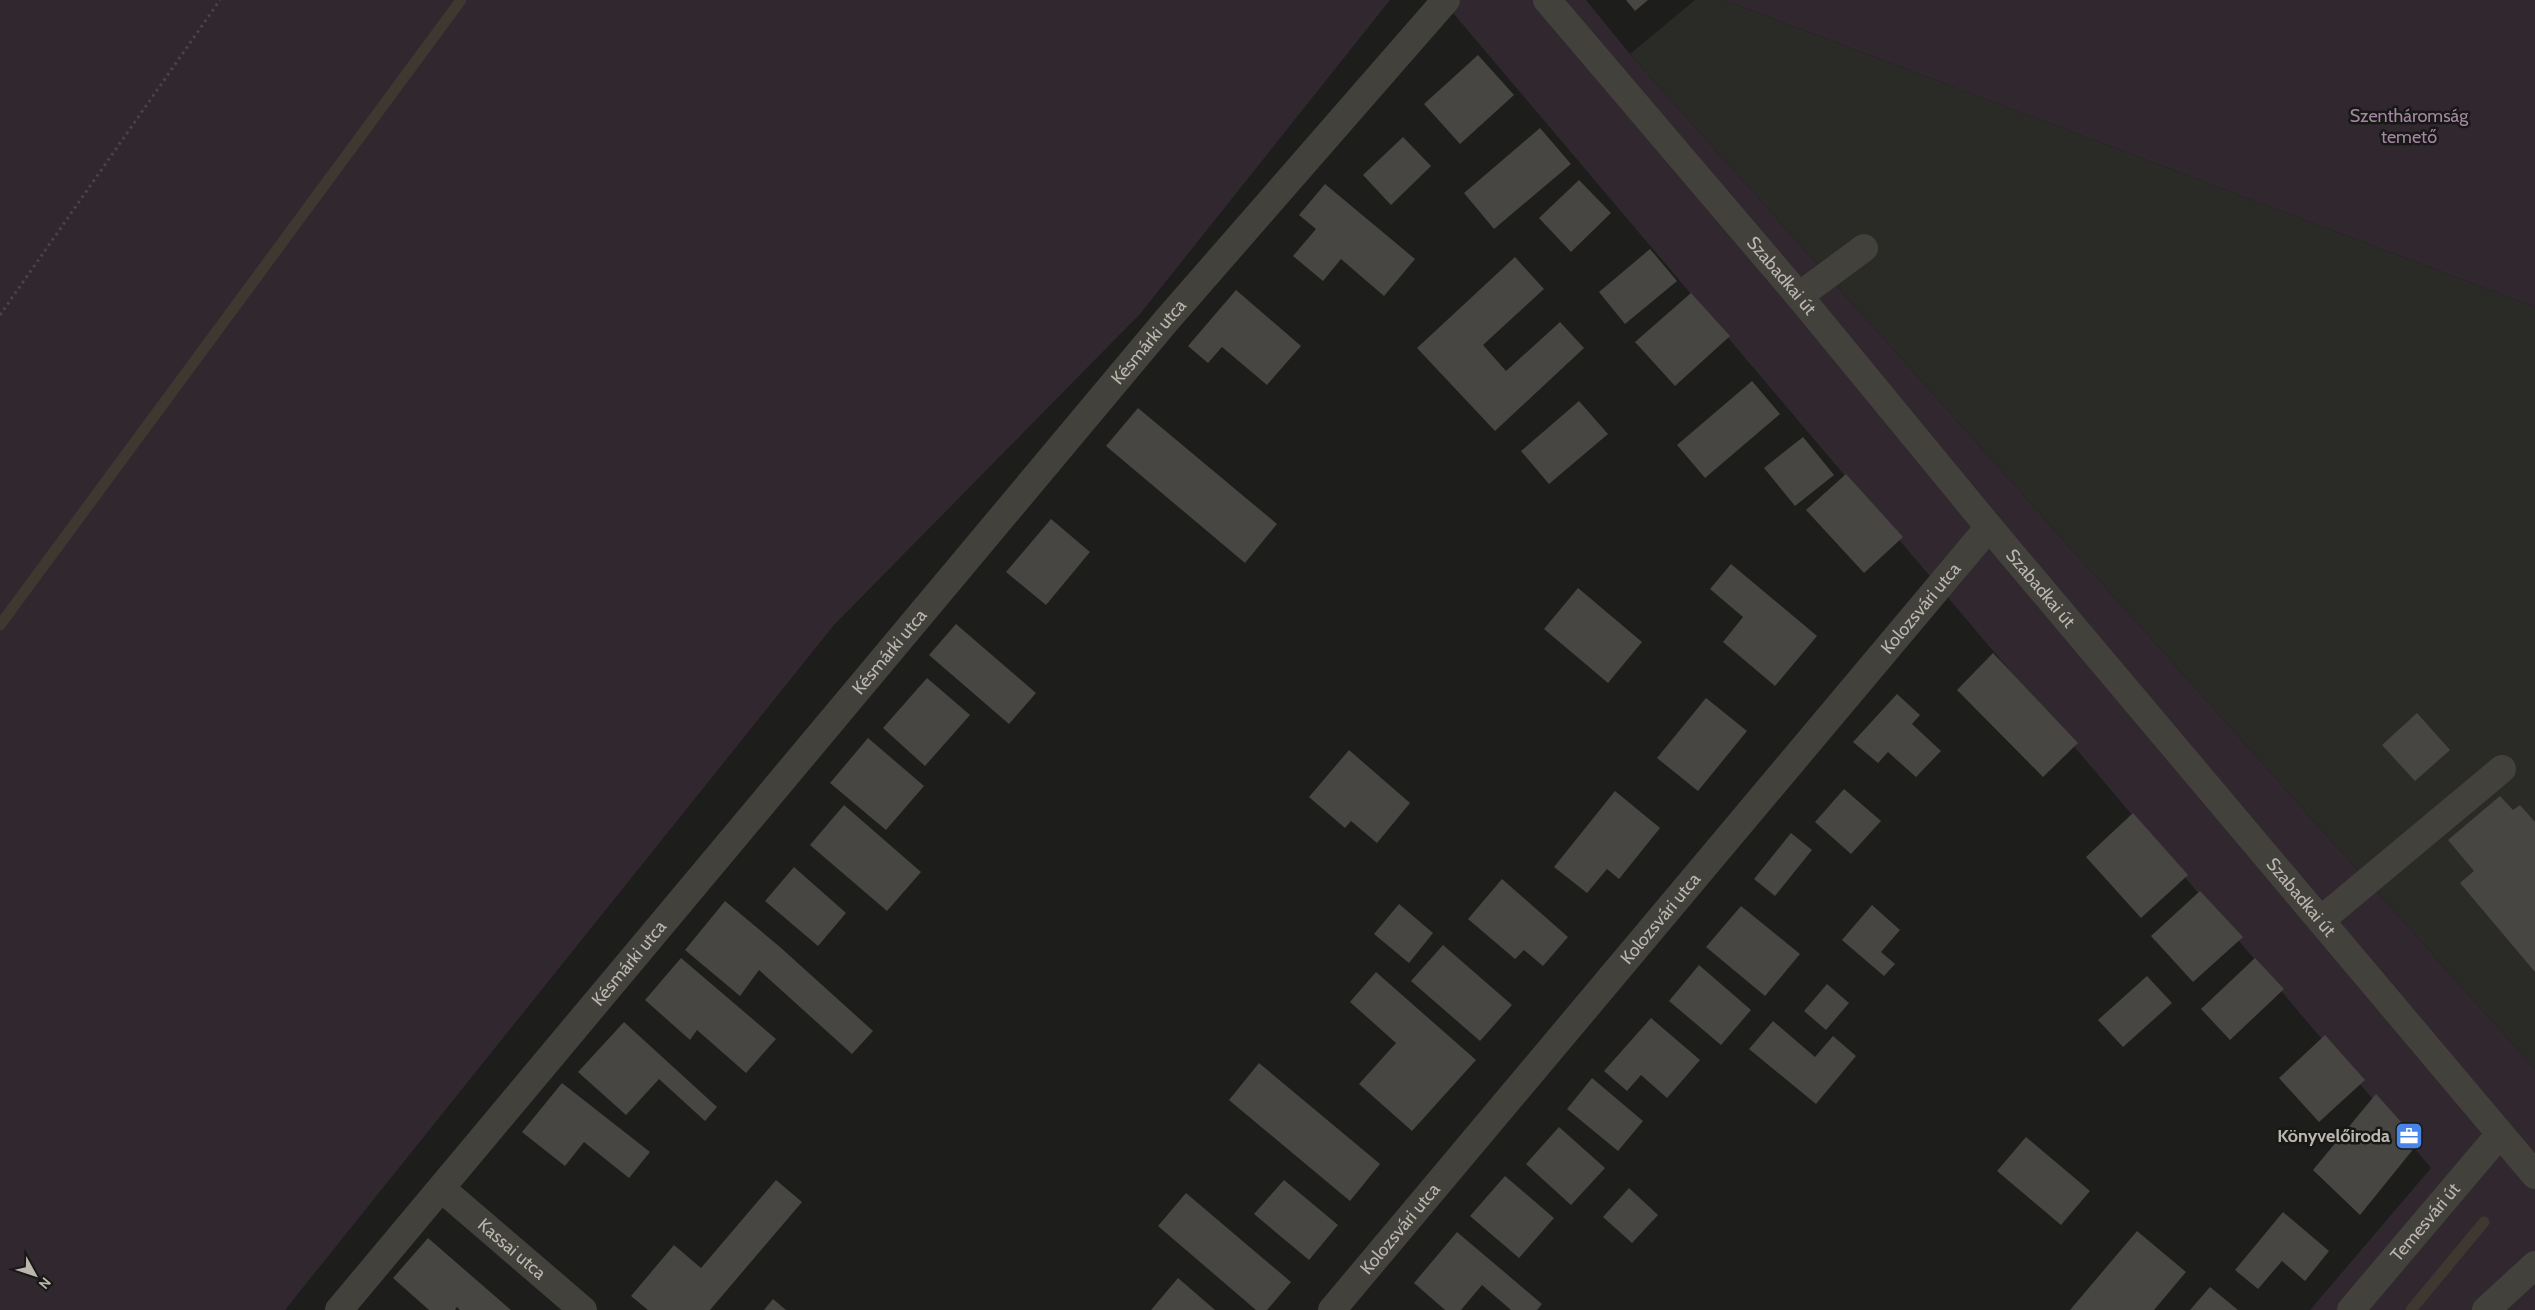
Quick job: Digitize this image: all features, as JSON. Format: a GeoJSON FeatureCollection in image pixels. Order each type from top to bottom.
{"type":"FeatureCollection","features":[{"type":"Feature","properties":{"kind":"street","name":"Késmárki utca"},"geometry":{"type":"LineString","coordinates":[[339,1310],[442,1190],[1166,321],[1446,0]]}},
{"type":"Feature","properties":{"kind":"street","name":"Szabadkai út"},"geometry":{"type":"LineString","coordinates":[[1547,0],[1799,296],[1989,527],[2322,920],[2499,1135],[2535,1175]]}},
{"type":"Feature","properties":{"kind":"street"},"geometry":{"type":"LineString","coordinates":[[1799,296],[1864,248]]}},
{"type":"Feature","properties":{"kind":"street","name":"Kolozsvári utca"},"geometry":{"type":"LineString","coordinates":[[1332,1310],[1989,527]]}},
{"type":"Feature","properties":{"kind":"street"},"geometry":{"type":"LineString","coordinates":[[2322,920],[2502,769]]}},
{"type":"Feature","properties":{"kind":"street","name":"Temesvári út"},"geometry":{"type":"LineString","coordinates":[[2351,1310],[2499,1135]]}},
{"type":"Feature","properties":{"kind":"street","name":"Kassai utca"},"geometry":{"type":"LineString","coordinates":[[442,1190],[583,1310]]}},
{"type":"Feature","properties":{"kind":"street"},"geometry":{"type":"LineString","coordinates":[[2486,1310],[2535,1265]]}},
{"type":"Feature","properties":{"kind":"path"},"geometry":{"type":"LineString","coordinates":[[0,315],[220,0]]}},
{"type":"Feature","properties":{"kind":"shaded area"},"geometry":{"type":"Polygon","coordinates":[[[1695,0],[1724,0],[2535,307],[2535,1069],[1630,54],[1695,0]]]}},
{"type":"Feature","properties":{"kind":"green space"},"geometry":{"type":"Polygon","coordinates":[[[0,0],[1390,0],[1140,314],[834,625],[285,1310],[0,1310],[0,0]]]}},
{"type":"Feature","properties":{"kind":"green space"},"geometry":{"type":"Polygon","coordinates":[[[1442,0],[1586,0],[1630,54],[2535,1069],[2535,1310],[2310,1310],[2431,1168],[1442,0]]]}},
{"type":"Feature","properties":{"kind":"green space","name":"Szentháromság temető"},"geometry":{"type":"Polygon","coordinates":[[[1724,0],[2535,0],[2535,307],[1724,0]]]}},
{"type":"Feature","properties":{"kind":"building"},"geometry":{"type":"Polygon","coordinates":[[[1626,0],[1648,0],[1635,11],[1626,0]]]}},
{"type":"Feature","properties":{"kind":"building"},"geometry":{"type":"Polygon","coordinates":[[[1478,55],[1514,95],[1460,144],[1424,104],[1478,55]]]}},
{"type":"Feature","properties":{"kind":"building"},"geometry":{"type":"Polygon","coordinates":[[[1540,128],[1571,164],[1494,229],[1464,193],[1540,128]]]}},
{"type":"Feature","properties":{"kind":"building"},"geometry":{"type":"Polygon","coordinates":[[[1403,137],[1431,166],[1391,205],[1363,175],[1403,137]]]}},
{"type":"Feature","properties":{"kind":"building"},"geometry":{"type":"Polygon","coordinates":[[[1579,180],[1611,213],[1571,252],[1539,218],[1579,180]]]}},
{"type":"Feature","properties":{"kind":"building"},"geometry":{"type":"Polygon","coordinates":[[[1325,184],[1415,259],[1384,296],[1341,259],[1323,281],[1293,256],[1316,229],[1299,215],[1325,184]]]}},
{"type":"Feature","properties":{"kind":"building"},"geometry":{"type":"Polygon","coordinates":[[[1650,249],[1677,281],[1625,324],[1599,292],[1650,249]]]}},
{"type":"Feature","properties":{"kind":"building"},"geometry":{"type":"Polygon","coordinates":[[[1515,257],[1544,289],[1483,345],[1506,371],[1560,322],[1584,348],[1495,431],[1417,348],[1515,257]]]}},
{"type":"Feature","properties":{"kind":"building"},"geometry":{"type":"Polygon","coordinates":[[[1236,290],[1301,346],[1267,385],[1222,347],[1208,363],[1188,346],[1236,290]]]}},
{"type":"Feature","properties":{"kind":"building"},"geometry":{"type":"Polygon","coordinates":[[[1691,293],[1730,336],[1675,386],[1635,342],[1691,293]]]}},
{"type":"Feature","properties":{"kind":"building"},"geometry":{"type":"Polygon","coordinates":[[[1752,381],[1780,414],[1705,478],[1677,445],[1752,381]]]}},
{"type":"Feature","properties":{"kind":"building"},"geometry":{"type":"Polygon","coordinates":[[[1579,401],[1608,434],[1549,484],[1521,451],[1579,401]]]}},
{"type":"Feature","properties":{"kind":"building"},"geometry":{"type":"Polygon","coordinates":[[[1138,408],[1277,524],[1245,563],[1106,446],[1138,408]]]}},
{"type":"Feature","properties":{"kind":"building"},"geometry":{"type":"Polygon","coordinates":[[[1803,437],[1834,475],[1795,506],[1764,468],[1803,437]]]}},
{"type":"Feature","properties":{"kind":"building"},"geometry":{"type":"Polygon","coordinates":[[[1846,474],[1903,537],[1864,573],[1806,510],[1846,474]]]}},
{"type":"Feature","properties":{"kind":"building"},"geometry":{"type":"Polygon","coordinates":[[[1051,519],[1090,552],[1046,605],[1006,572],[1051,519]]]}},
{"type":"Feature","properties":{"kind":"building"},"geometry":{"type":"Polygon","coordinates":[[[1731,564],[1817,636],[1775,686],[1723,642],[1743,617],[1710,589],[1731,564]]]}},
{"type":"Feature","properties":{"kind":"building"},"geometry":{"type":"Polygon","coordinates":[[[1578,588],[1642,642],[1608,683],[1544,629],[1578,588]]]}},
{"type":"Feature","properties":{"kind":"building"},"geometry":{"type":"Polygon","coordinates":[[[956,624],[1036,693],[1009,724],[929,655],[956,624]]]}},
{"type":"Feature","properties":{"kind":"building"},"geometry":{"type":"Polygon","coordinates":[[[1993,653],[2078,743],[2043,777],[1957,690],[1993,653]]]}},
{"type":"Feature","properties":{"kind":"building"},"geometry":{"type":"Polygon","coordinates":[[[927,678],[970,715],[925,766],[883,728],[927,678]]]}},
{"type":"Feature","properties":{"kind":"building"},"geometry":{"type":"Polygon","coordinates":[[[1897,694],[1920,715],[1912,724],[1941,751],[1916,777],[1888,752],[1878,763],[1853,742],[1897,694]]]}},
{"type":"Feature","properties":{"kind":"building"},"geometry":{"type":"Polygon","coordinates":[[[1706,698],[1747,731],[1698,791],[1657,758],[1706,698]]]}},
{"type":"Feature","properties":{"kind":"building"},"geometry":{"type":"Polygon","coordinates":[[[2417,713],[2450,750],[2415,781],[2382,745],[2417,713]]]}},
{"type":"Feature","properties":{"kind":"building"},"geometry":{"type":"Polygon","coordinates":[[[868,738],[924,786],[886,830],[830,783],[868,738]]]}},
{"type":"Feature","properties":{"kind":"building"},"geometry":{"type":"Polygon","coordinates":[[[1349,750],[1410,803],[1377,843],[1351,821],[1345,828],[1309,797],[1349,750]]]}},
{"type":"Feature","properties":{"kind":"building"},"geometry":{"type":"Polygon","coordinates":[[[1844,789],[1881,821],[1851,854],[1815,822],[1844,789]]]}},
{"type":"Feature","properties":{"kind":"building"},"geometry":{"type":"Polygon","coordinates":[[[1615,791],[1660,828],[1619,879],[1607,869],[1587,893],[1554,867],[1615,791]]]}},
{"type":"Feature","properties":{"kind":"building"},"geometry":{"type":"Polygon","coordinates":[[[2500,796],[2513,810],[2520,805],[2535,822],[2535,972],[2460,883],[2474,871],[2448,840],[2500,796]]]}},
{"type":"Feature","properties":{"kind":"building"},"geometry":{"type":"Polygon","coordinates":[[[844,805],[921,872],[887,911],[810,845],[844,805]]]}},
{"type":"Feature","properties":{"kind":"building"},"geometry":{"type":"Polygon","coordinates":[[[2133,813],[2188,875],[2141,918],[2086,857],[2133,813]]]}},
{"type":"Feature","properties":{"kind":"building"},"geometry":{"type":"Polygon","coordinates":[[[1791,833],[1812,850],[1775,896],[1754,879],[1791,833]]]}},
{"type":"Feature","properties":{"kind":"building"},"geometry":{"type":"Polygon","coordinates":[[[794,867],[846,913],[818,946],[765,901],[794,867]]]}},
{"type":"Feature","properties":{"kind":"building"},"geometry":{"type":"Polygon","coordinates":[[[1502,879],[1568,937],[1543,966],[1524,950],[1515,959],[1468,919],[1502,879]]]}},
{"type":"Feature","properties":{"kind":"building"},"geometry":{"type":"Polygon","coordinates":[[[2200,891],[2243,937],[2193,982],[2151,936],[2200,891]]]}},
{"type":"Feature","properties":{"kind":"building"},"geometry":{"type":"Polygon","coordinates":[[[725,901],[780,947],[873,1031],[852,1054],[759,970],[740,996],[685,950],[725,901]]]}},
{"type":"Feature","properties":{"kind":"building"},"geometry":{"type":"Polygon","coordinates":[[[1399,904],[1433,933],[1409,963],[1374,934],[1399,904]]]}},
{"type":"Feature","properties":{"kind":"building"},"geometry":{"type":"Polygon","coordinates":[[[1872,905],[1900,930],[1881,952],[1895,964],[1884,976],[1842,940],[1872,905]]]}},
{"type":"Feature","properties":{"kind":"building"},"geometry":{"type":"Polygon","coordinates":[[[1741,906],[1800,954],[1765,996],[1706,947],[1741,906]]]}},
{"type":"Feature","properties":{"kind":"building"},"geometry":{"type":"Polygon","coordinates":[[[1443,945],[1512,1005],[1480,1041],[1411,981],[1443,945]]]}},
{"type":"Feature","properties":{"kind":"building"},"geometry":{"type":"Polygon","coordinates":[[[681,958],[776,1039],[746,1073],[697,1030],[690,1040],[645,1000],[681,958]]]}},
{"type":"Feature","properties":{"kind":"building"},"geometry":{"type":"Polygon","coordinates":[[[2255,958],[2284,989],[2230,1040],[2201,1009],[2255,958]]]}},
{"type":"Feature","properties":{"kind":"building"},"geometry":{"type":"Polygon","coordinates":[[[1699,965],[1751,1010],[1721,1045],[1669,1001],[1699,965]]]}},
{"type":"Feature","properties":{"kind":"building"},"geometry":{"type":"Polygon","coordinates":[[[1376,972],[1476,1060],[1412,1131],[1359,1084],[1396,1043],[1350,1002],[1376,972]]]}},
{"type":"Feature","properties":{"kind":"building"},"geometry":{"type":"Polygon","coordinates":[[[2147,976],[2172,1003],[2123,1047],[2098,1020],[2147,976]]]}},
{"type":"Feature","properties":{"kind":"building"},"geometry":{"type":"Polygon","coordinates":[[[1827,984],[1849,1003],[1826,1030],[1804,1011],[1827,984]]]}},
{"type":"Feature","properties":{"kind":"building"},"geometry":{"type":"Polygon","coordinates":[[[1651,1018],[1700,1060],[1667,1098],[1641,1075],[1627,1091],[1604,1071],[1651,1018]]]}},
{"type":"Feature","properties":{"kind":"building"},"geometry":{"type":"Polygon","coordinates":[[[1773,1021],[1815,1057],[1833,1036],[1856,1056],[1816,1104],[1749,1049],[1773,1021]]]}},
{"type":"Feature","properties":{"kind":"building"},"geometry":{"type":"Polygon","coordinates":[[[624,1022],[717,1107],[705,1121],[659,1079],[626,1115],[578,1072],[624,1022]]]}},
{"type":"Feature","properties":{"kind":"building"},"geometry":{"type":"Polygon","coordinates":[[[2325,1035],[2365,1080],[2319,1122],[2279,1078],[2325,1035]]]}},
{"type":"Feature","properties":{"kind":"building"},"geometry":{"type":"Polygon","coordinates":[[[1259,1063],[1380,1164],[1350,1201],[1229,1100],[1259,1063]]]}},
{"type":"Feature","properties":{"kind":"building"},"geometry":{"type":"Polygon","coordinates":[[[1592,1078],[1643,1121],[1618,1151],[1567,1109],[1592,1078]]]}},
{"type":"Feature","properties":{"kind":"building"},"geometry":{"type":"Polygon","coordinates":[[[562,1083],[650,1152],[629,1178],[584,1142],[565,1166],[522,1132],[562,1083]]]}},
{"type":"Feature","properties":{"kind":"building"},"geometry":{"type":"Polygon","coordinates":[[[2376,1094],[2419,1142],[2360,1215],[2313,1170],[2376,1094]]]}},
{"type":"Feature","properties":{"kind":"building"},"geometry":{"type":"Polygon","coordinates":[[[1559,1127],[1605,1168],[1571,1205],[1526,1164],[1559,1127]]]}},
{"type":"Feature","properties":{"kind":"building"},"geometry":{"type":"Polygon","coordinates":[[[2026,1137],[2090,1191],[2061,1225],[1997,1171],[2026,1137]]]}},
{"type":"Feature","properties":{"kind":"building"},"geometry":{"type":"Polygon","coordinates":[[[1505,1176],[1554,1218],[1519,1258],[1470,1216],[1505,1176]]]}},
{"type":"Feature","properties":{"kind":"building"},"geometry":{"type":"Polygon","coordinates":[[[776,1180],[802,1202],[710,1310],[648,1310],[631,1296],[674,1245],[701,1268],[776,1180]]]}},
{"type":"Feature","properties":{"kind":"building"},"geometry":{"type":"Polygon","coordinates":[[[1284,1180],[1338,1225],[1309,1260],[1254,1214],[1284,1180]]]}},
{"type":"Feature","properties":{"kind":"building"},"geometry":{"type":"Polygon","coordinates":[[[1629,1188],[1658,1215],[1632,1243],[1603,1217],[1629,1188]]]}},
{"type":"Feature","properties":{"kind":"building"},"geometry":{"type":"Polygon","coordinates":[[[1186,1193],[1291,1282],[1267,1310],[1256,1310],[1158,1226],[1186,1193]]]}},
{"type":"Feature","properties":{"kind":"building"},"geometry":{"type":"Polygon","coordinates":[[[2283,1212],[2329,1251],[2305,1281],[2282,1261],[2258,1289],[2235,1270],[2283,1212]]]}},
{"type":"Feature","properties":{"kind":"building"},"geometry":{"type":"Polygon","coordinates":[[[2137,1231],[2186,1272],[2154,1310],[2070,1310],[2137,1231]]]}},
{"type":"Feature","properties":{"kind":"building"},"geometry":{"type":"Polygon","coordinates":[[[1457,1232],[1542,1304],[1537,1310],[1511,1310],[1482,1285],[1461,1310],[1445,1310],[1414,1283],[1457,1232]]]}},
{"type":"Feature","properties":{"kind":"building"},"geometry":{"type":"Polygon","coordinates":[[[428,1238],[511,1310],[460,1310],[457,1307],[455,1310],[429,1310],[393,1278],[428,1238]]]}},
{"type":"Feature","properties":{"kind":"building"},"geometry":{"type":"Polygon","coordinates":[[[1178,1278],[1215,1310],[1151,1310],[1178,1278]]]}},
{"type":"Feature","properties":{"kind":"building"},"geometry":{"type":"Polygon","coordinates":[[[2210,1287],[2238,1310],[2190,1310],[2210,1287]]]}},
{"type":"Feature","properties":{"kind":"building"},"geometry":{"type":"Polygon","coordinates":[[[773,1299],[786,1310],[764,1310],[773,1299]]]}},
{"type":"Feature","properties":{"kind":"waterway"},"geometry":{"type":"LineString","coordinates":[[0,625],[461,0]]}},
{"type":"Feature","properties":{"kind":"waterway"},"geometry":{"type":"LineString","coordinates":[[2411,1310],[2484,1222]]}},
{"type":"Feature","properties":{"kind":"place","name":"Könyvelőiroda"},"geometry":{"type":"Point","coordinates":[2409,1136]}}]}
